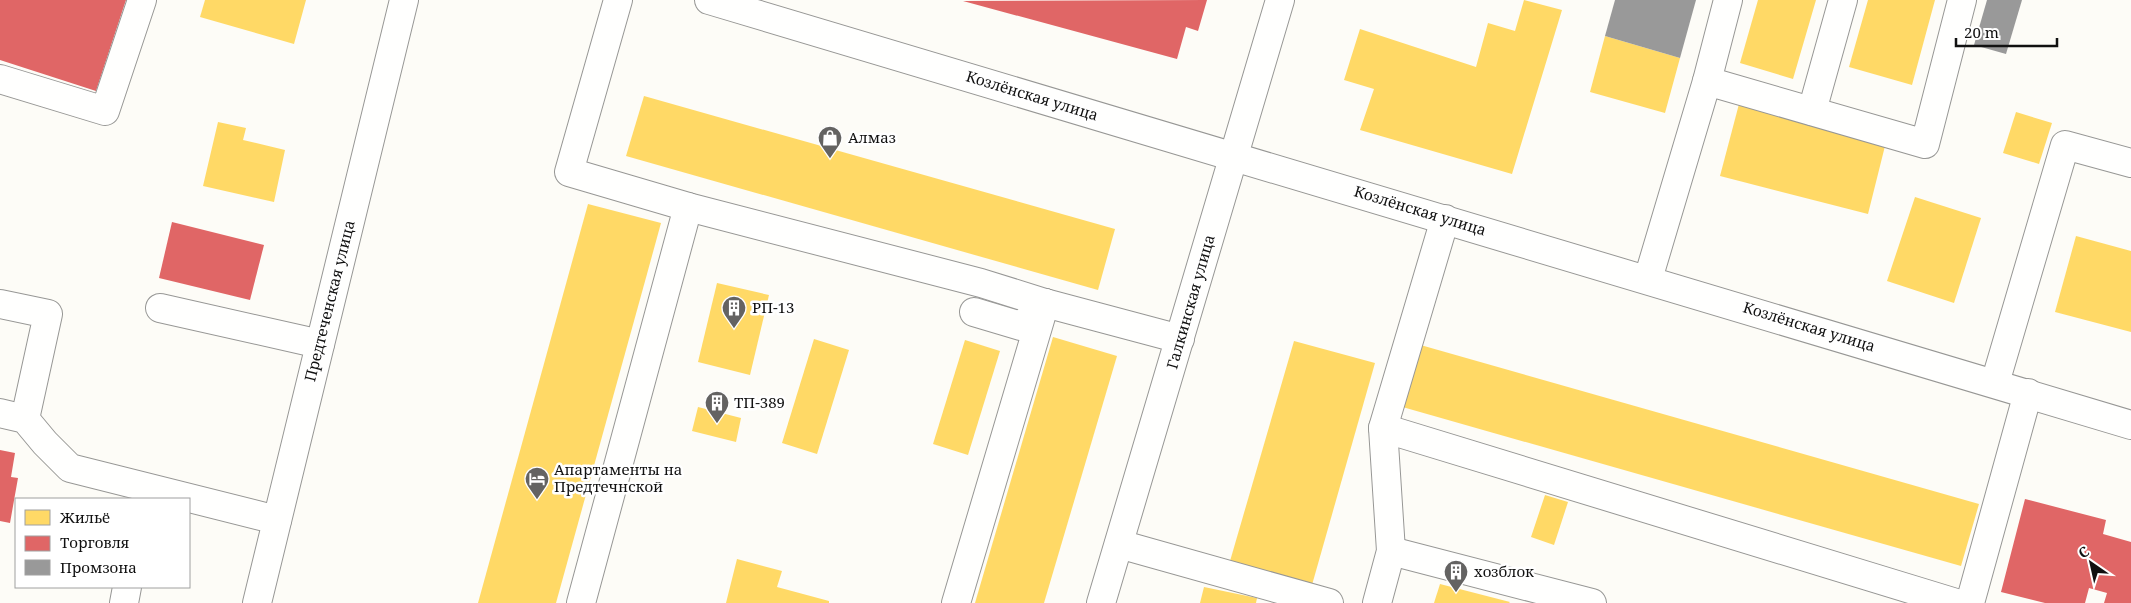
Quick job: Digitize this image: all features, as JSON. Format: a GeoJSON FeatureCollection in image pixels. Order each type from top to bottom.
{"type":"FeatureCollection","features":[{"type":"Feature","properties":{"kind":"street"},"geometry":{"type":"LineString","coordinates":[[0,79],[105,111],[142,0]]}},
{"type":"Feature","properties":{"kind":"street","name":"Предтеченская улица"},"geometry":{"type":"LineString","coordinates":[[256,603],[404,0]]}},
{"type":"Feature","properties":{"kind":"street"},"geometry":{"type":"LineString","coordinates":[[618,0],[569,172],[688,207],[981,283],[1045,303],[1180,339]]}},
{"type":"Feature","properties":{"kind":"street","name":"Козлёнская улица"},"geometry":{"type":"LineString","coordinates":[[709,0],[1234,155],[2131,425]]}},
{"type":"Feature","properties":{"kind":"street","name":"Галкинская улица"},"geometry":{"type":"LineString","coordinates":[[1102,603],[1280,0]]}},
{"type":"Feature","properties":{"kind":"street"},"geometry":{"type":"LineString","coordinates":[[1648,280],[1707,81],[1728,0]]}},
{"type":"Feature","properties":{"kind":"street"},"geometry":{"type":"LineString","coordinates":[[1812,111],[1843,0]]}},
{"type":"Feature","properties":{"kind":"street"},"geometry":{"type":"LineString","coordinates":[[1707,81],[1926,144],[1962,0]]}},
{"type":"Feature","properties":{"kind":"street"},"geometry":{"type":"LineString","coordinates":[[1995,383],[2066,144],[2131,163]]}},
{"type":"Feature","properties":{"kind":"street"},"geometry":{"type":"LineString","coordinates":[[581,603],[688,207]]}},
{"type":"Feature","properties":{"kind":"street"},"geometry":{"type":"LineString","coordinates":[[1377,603],[1391,551],[1383,428],[1445,219]]}},
{"type":"Feature","properties":{"kind":"street"},"geometry":{"type":"LineString","coordinates":[[974,312],[1021,326],[1045,303]]}},
{"type":"Feature","properties":{"kind":"street"},"geometry":{"type":"LineString","coordinates":[[956,603],[1045,303]]}},
{"type":"Feature","properties":{"kind":"street"},"geometry":{"type":"LineString","coordinates":[[0,304],[48,314],[13,416],[45,443],[70,468],[149,494],[169,498]]}},
{"type":"Feature","properties":{"kind":"street"},"geometry":{"type":"LineString","coordinates":[[160,308],[320,344]]}},
{"type":"Feature","properties":{"kind":"street"},"geometry":{"type":"LineString","coordinates":[[1970,603],[2028,393]]}},
{"type":"Feature","properties":{"kind":"street"},"geometry":{"type":"LineString","coordinates":[[1383,428],[1946,600],[1977,577]]}},
{"type":"Feature","properties":{"kind":"street"},"geometry":{"type":"LineString","coordinates":[[190,502],[277,520]]}},
{"type":"Feature","properties":{"kind":"street"},"geometry":{"type":"LineString","coordinates":[[1119,544],[1330,603]]}},
{"type":"Feature","properties":{"kind":"street"},"geometry":{"type":"LineString","coordinates":[[1391,551],[1592,603]]}},
{"type":"Feature","properties":{"kind":"street"},"geometry":{"type":"LineString","coordinates":[[124,603],[127,588]]}},
{"type":"Feature","properties":{"kind":"building: Жильё"},"geometry":{"type":"Polygon","coordinates":[[[205,0],[306,0],[294,44],[200,17],[205,0]]]}},
{"type":"Feature","properties":{"kind":"building: Жильё"},"geometry":{"type":"Polygon","coordinates":[[[1524,0],[1562,10],[1512,174],[1360,130],[1374,89],[1344,80],[1360,29],[1476,67],[1488,23],[1515,31],[1524,0]]]}},
{"type":"Feature","properties":{"kind":"building: Жильё"},"geometry":{"type":"Polygon","coordinates":[[[1758,0],[1816,0],[1793,79],[1740,63],[1758,0]]]}},
{"type":"Feature","properties":{"kind":"building: Жильё"},"geometry":{"type":"Polygon","coordinates":[[[1868,0],[1935,0],[1912,85],[1849,67],[1868,0]]]}},
{"type":"Feature","properties":{"kind":"building: Жильё"},"geometry":{"type":"Polygon","coordinates":[[[1605,36],[1680,58],[1665,113],[1590,92],[1605,36]]]}},
{"type":"Feature","properties":{"kind":"building: Жильё"},"geometry":{"type":"Polygon","coordinates":[[[644,96],[1115,229],[1098,290],[626,156],[644,96]]]}},
{"type":"Feature","properties":{"kind":"building: Жильё"},"geometry":{"type":"Polygon","coordinates":[[[1739,104],[1886,142],[1868,214],[1720,176],[1739,104]]]}},
{"type":"Feature","properties":{"kind":"building: Жильё"},"geometry":{"type":"Polygon","coordinates":[[[2016,112],[2052,123],[2039,164],[2003,153],[2016,112]]]}},
{"type":"Feature","properties":{"kind":"building: Жильё"},"geometry":{"type":"Polygon","coordinates":[[[218,122],[246,128],[243,140],[285,150],[274,202],[203,186],[218,122]]]}},
{"type":"Feature","properties":{"kind":"building: Жильё"},"geometry":{"type":"Polygon","coordinates":[[[1915,197],[1981,218],[1954,303],[1887,281],[1915,197]]]}},
{"type":"Feature","properties":{"kind":"building: Жильё"},"geometry":{"type":"Polygon","coordinates":[[[588,204],[661,223],[647,274],[556,603],[478,603],[588,204]]]}},
{"type":"Feature","properties":{"kind":"building: Жильё"},"geometry":{"type":"Polygon","coordinates":[[[2076,236],[2131,251],[2131,332],[2055,312],[2076,236]]]}},
{"type":"Feature","properties":{"kind":"building: Жильё","name":"РП-13"},"geometry":{"type":"Polygon","coordinates":[[[717,283],[769,295],[750,375],[698,362],[717,283]]]}},
{"type":"Feature","properties":{"kind":"building: Жильё"},"geometry":{"type":"Polygon","coordinates":[[[1053,337],[1117,356],[1044,603],[975,603],[1053,337]]]}},
{"type":"Feature","properties":{"kind":"building: Жильё"},"geometry":{"type":"Polygon","coordinates":[[[814,339],[849,350],[817,454],[782,443],[814,339]]]}},
{"type":"Feature","properties":{"kind":"building: Жильё"},"geometry":{"type":"Polygon","coordinates":[[[965,340],[1000,351],[968,455],[933,444],[965,340]]]}},
{"type":"Feature","properties":{"kind":"building: Жильё"},"geometry":{"type":"Polygon","coordinates":[[[1294,341],[1375,363],[1310,592],[1228,568],[1294,341]]]}},
{"type":"Feature","properties":{"kind":"building: Жильё"},"geometry":{"type":"Polygon","coordinates":[[[1417,344],[1979,504],[1961,566],[1399,406],[1417,344]]]}},
{"type":"Feature","properties":{"kind":"building: Жильё","name":"ТП-389"},"geometry":{"type":"Polygon","coordinates":[[[698,407],[741,418],[736,442],[692,431],[698,407]]]}},
{"type":"Feature","properties":{"kind":"building: Жильё"},"geometry":{"type":"Polygon","coordinates":[[[1545,495],[1568,502],[1554,545],[1531,537],[1545,495]]]}},
{"type":"Feature","properties":{"kind":"building: Жильё"},"geometry":{"type":"Polygon","coordinates":[[[737,559],[782,571],[777,587],[829,601],[829,603],[726,603],[737,559]]]}},
{"type":"Feature","properties":{"kind":"building: Жильё","name":"хозблок"},"geometry":{"type":"Polygon","coordinates":[[[1440,584],[1510,602],[1434,603],[1440,584]]]}},
{"type":"Feature","properties":{"kind":"building: Жильё"},"geometry":{"type":"Polygon","coordinates":[[[1204,587],[1257,598],[1256,603],[1200,603],[1204,587]]]}},
{"type":"Feature","properties":{"kind":"building: Торговля"},"geometry":{"type":"Polygon","coordinates":[[[0,0],[126,0],[96,91],[0,60],[0,0]]]}},
{"type":"Feature","properties":{"kind":"building: Торговля"},"geometry":{"type":"Polygon","coordinates":[[[1207,0],[1198,31],[1186,27],[1177,59],[963,1],[1207,0]]]}},
{"type":"Feature","properties":{"kind":"building: Торговля"},"geometry":{"type":"Polygon","coordinates":[[[172,222],[264,245],[250,300],[159,278],[172,222]]]}},
{"type":"Feature","properties":{"kind":"building: Торговля"},"geometry":{"type":"Polygon","coordinates":[[[0,450],[15,453],[11,477],[18,478],[10,523],[0,521],[0,450]]]}},
{"type":"Feature","properties":{"kind":"building: Торговля"},"geometry":{"type":"Polygon","coordinates":[[[2025,499],[2106,520],[2103,534],[2131,542],[2131,603],[2104,603],[2107,593],[2089,588],[2085,603],[2045,603],[2001,592],[2025,499]]]}},
{"type":"Feature","properties":{"kind":"building: Промзона"},"geometry":{"type":"Polygon","coordinates":[[[1615,0],[1696,0],[1680,58],[1605,36],[1615,0]]]}},
{"type":"Feature","properties":{"kind":"building: Промзона"},"geometry":{"type":"Polygon","coordinates":[[[1987,0],[2022,0],[2006,54],[1974,45],[1987,0]]]}},
{"type":"Feature","properties":{"kind":"place","name":"Алмаз"},"geometry":{"type":"Point","coordinates":[830,159]}},
{"type":"Feature","properties":{"kind":"place","name":"РП-13"},"geometry":{"type":"Point","coordinates":[734,329]}},
{"type":"Feature","properties":{"kind":"place","name":"ТП-389"},"geometry":{"type":"Point","coordinates":[717,424]}},
{"type":"Feature","properties":{"kind":"place","name":"Апартаменты на Предтечнской"},"geometry":{"type":"Point","coordinates":[537,500]}},
{"type":"Feature","properties":{"kind":"place","name":"хозблок"},"geometry":{"type":"Point","coordinates":[1456,593]}}]}
